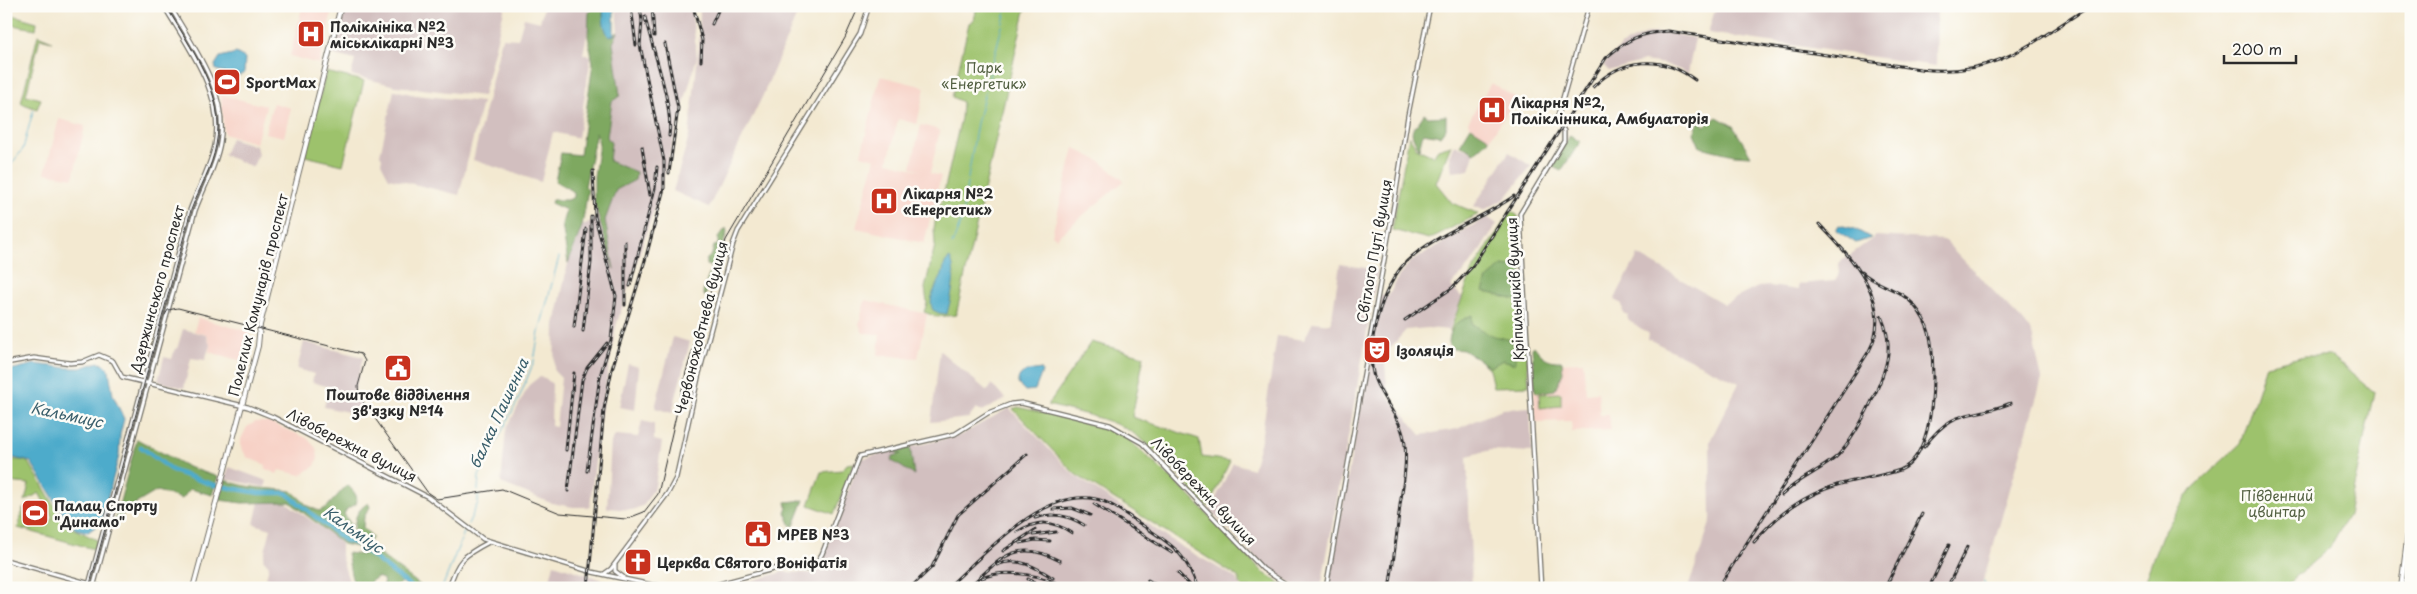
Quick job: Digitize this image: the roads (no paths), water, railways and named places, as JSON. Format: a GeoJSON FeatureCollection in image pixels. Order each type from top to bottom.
{"type":"FeatureCollection","features":[{"type":"Feature","properties":{"kind":"main road","name":"Дзержинського проспект"},"geometry":{"type":"LineString","coordinates":[[88,586],[190,210],[208,168],[216,137],[216,114],[211,92],[164,6]]}},
{"type":"Feature","properties":{"kind":"main road","name":"Дзержинського проспект"},"geometry":{"type":"LineString","coordinates":[[93,586],[194,211],[212,170],[221,134],[216,91],[170,6]]}},
{"type":"Feature","properties":{"kind":"main road","name":"Полеглих Комунарів проспект"},"geometry":{"type":"LineString","coordinates":[[193,588],[242,406],[341,6]]}},
{"type":"Feature","properties":{"kind":"main road","name":"Червоножовтнева вулиця"},"geometry":{"type":"LineString","coordinates":[[603,574],[615,564],[668,493],[676,478],[698,374],[738,231],[860,34],[869,6]]}},
{"type":"Feature","properties":{"kind":"main road","name":"Світлого Путі вулиця"},"geometry":{"type":"LineString","coordinates":[[1326,588],[1408,115],[1430,6]]}},
{"type":"Feature","properties":{"kind":"main road","name":"Кріпильників вулиця"},"geometry":{"type":"LineString","coordinates":[[1541,588],[1534,424],[1520,214],[1564,141],[1564,131],[1557,119],[1589,6]]}},
{"type":"Feature","properties":{"kind":"main road","name":"Лівобережна вулиця"},"geometry":{"type":"LineString","coordinates":[[6,364],[34,358],[70,363],[82,362],[98,356],[113,361],[122,377],[242,406],[274,418],[428,497],[479,537],[603,574],[628,580],[685,588]]}},
{"type":"Feature","properties":{"kind":"main road","name":"Лівобережна вулиця"},"geometry":{"type":"LineString","coordinates":[[704,588],[781,566],[802,569],[811,568],[818,562],[822,554],[860,456],[956,434],[998,408],[1021,403],[1110,425],[1130,434],[1164,464],[1263,568],[1292,588]]}},
{"type":"Feature","properties":{"kind":"main road"},"geometry":{"type":"LineString","coordinates":[[2401,588],[2411,508]]}},
{"type":"Feature","properties":{"kind":"main road"},"geometry":{"type":"LineString","coordinates":[[479,537],[479,546]]}},
{"type":"Feature","properties":{"kind":"main road"},"geometry":{"type":"LineString","coordinates":[[449,588],[459,562],[465,555],[490,541]]}},
{"type":"Feature","properties":{"kind":"main road"},"geometry":{"type":"LineString","coordinates":[[2407,588],[2411,549]]}},
{"type":"Feature","properties":{"kind":"main road"},"geometry":{"type":"LineString","coordinates":[[6,560],[88,586],[105,588]]}},
{"type":"Feature","properties":{"kind":"main road"},"geometry":{"type":"LineString","coordinates":[[615,564],[618,574],[628,580]]}},
{"type":"Feature","properties":{"kind":"water"},"geometry":{"type":"Polygon","coordinates":[[[604,6],[614,6],[614,35],[609,37],[605,29],[604,6]]]}},
{"type":"Feature","properties":{"kind":"water"},"geometry":{"type":"Polygon","coordinates":[[[236,53],[245,58],[244,73],[238,76],[216,70],[215,65],[220,57],[236,53]]]}},
{"type":"Feature","properties":{"kind":"water"},"geometry":{"type":"Polygon","coordinates":[[[1839,225],[1855,229],[1871,238],[1856,243],[1836,230],[1839,225]]]}},
{"type":"Feature","properties":{"kind":"water"},"geometry":{"type":"Polygon","coordinates":[[[950,258],[954,278],[952,293],[947,314],[939,313],[933,310],[931,305],[932,296],[945,264],[950,258]]]}},
{"type":"Feature","properties":{"kind":"water","name":"Кальмиус"},"geometry":{"type":"Polygon","coordinates":[[[98,362],[106,366],[109,371],[113,395],[124,419],[120,435],[119,456],[101,523],[88,532],[76,529],[68,522],[31,462],[14,458],[6,459],[6,371],[35,364],[81,368],[98,362]]]}},
{"type":"Feature","properties":{"kind":"water"},"geometry":{"type":"Polygon","coordinates":[[[1041,369],[1042,372],[1035,390],[1025,391],[1018,384],[1018,379],[1022,374],[1041,369]]]}},
{"type":"Feature","properties":{"kind":"waterway"},"geometry":{"type":"LineString","coordinates":[[952,245],[961,221],[977,123],[1007,7]]}},
{"type":"Feature","properties":{"kind":"waterway"},"geometry":{"type":"LineString","coordinates":[[6,171],[23,149],[33,111]]}},
{"type":"Feature","properties":{"kind":"waterway","name":"балка Пашенна"},"geometry":{"type":"LineString","coordinates":[[478,490],[479,476],[519,398],[534,361],[539,332],[559,257]]}},
{"type":"Feature","properties":{"kind":"waterway","name":"Кальміус"},"geometry":{"type":"LineString","coordinates":[[141,447],[173,471],[214,485],[259,493],[286,493],[344,540],[355,543],[413,588]]}},
{"type":"Feature","properties":{"kind":"waterway","name":"балка Пашенна"},"geometry":{"type":"LineString","coordinates":[[468,524],[478,503],[478,494]]}},
{"type":"Feature","properties":{"kind":"waterway","name":"балка Пашенна"},"geometry":{"type":"LineString","coordinates":[[442,588],[465,530]]}},
{"type":"Feature","properties":{"kind":"waterway"},"geometry":{"type":"LineString","coordinates":[[1984,582],[1985,588]]}},
{"type":"Feature","properties":{"kind":"tram line"},"geometry":{"type":"LineString","coordinates":[[89,588],[191,210],[208,170],[216,145],[218,126],[211,90],[195,55],[166,6]]}},
{"type":"Feature","properties":{"kind":"tram line"},"geometry":{"type":"LineString","coordinates":[[165,315],[168,310],[178,308],[361,354],[365,361],[358,386],[359,396],[428,493],[437,499],[502,489],[560,513],[626,519],[644,512],[658,494],[686,372],[726,240],[845,38],[859,6]]}},
{"type":"Feature","properties":{"kind":"railway"},"geometry":{"type":"LineString","coordinates":[[631,6],[636,45]]}},
{"type":"Feature","properties":{"kind":"railway"},"geometry":{"type":"LineString","coordinates":[[588,588],[604,409],[612,369],[646,257],[664,188],[664,161],[640,45],[642,21],[640,6]]}},
{"type":"Feature","properties":{"kind":"railway"},"geometry":{"type":"LineString","coordinates":[[652,6],[654,36]]}},
{"type":"Feature","properties":{"kind":"railway"},"geometry":{"type":"LineString","coordinates":[[693,6],[702,40],[701,61]]}},
{"type":"Feature","properties":{"kind":"railway"},"geometry":{"type":"LineString","coordinates":[[712,24],[720,6]]}},
{"type":"Feature","properties":{"kind":"railway"},"geometry":{"type":"LineString","coordinates":[[1405,320],[1452,288],[1472,267],[1606,58],[1634,38],[1649,33],[1668,31],[1920,69],[1946,70],[1970,68],[1991,63],[2011,55],[2030,45],[2090,6]]}},
{"type":"Feature","properties":{"kind":"railway"},"geometry":{"type":"LineString","coordinates":[[645,17],[662,77],[670,123],[669,136]]}},
{"type":"Feature","properties":{"kind":"railway"},"geometry":{"type":"LineString","coordinates":[[665,44],[678,108],[669,173]]}},
{"type":"Feature","properties":{"kind":"railway"},"geometry":{"type":"LineString","coordinates":[[1593,87],[1604,77],[1616,70],[1642,63],[1669,66],[1695,80]]}},
{"type":"Feature","properties":{"kind":"railway"},"geometry":{"type":"LineString","coordinates":[[642,147],[650,195]]}},
{"type":"Feature","properties":{"kind":"railway"},"geometry":{"type":"LineString","coordinates":[[630,286],[655,188],[657,167]]}},
{"type":"Feature","properties":{"kind":"railway"},"geometry":{"type":"LineString","coordinates":[[587,471],[600,376],[611,340],[616,296],[595,217],[593,171]]}},
{"type":"Feature","properties":{"kind":"railway"},"geometry":{"type":"LineString","coordinates":[[1389,588],[1404,475],[1405,445],[1401,428],[1375,380],[1372,367],[1374,334],[1383,300],[1398,271],[1418,252],[1444,235],[1514,196]]}},
{"type":"Feature","properties":{"kind":"railway"},"geometry":{"type":"LineString","coordinates":[[583,331],[591,262],[591,216]]}},
{"type":"Feature","properties":{"kind":"railway"},"geometry":{"type":"LineString","coordinates":[[1718,588],[1869,351],[1876,333],[1877,315],[1873,298],[1866,282],[1844,251],[1819,224]]}},
{"type":"Feature","properties":{"kind":"railway"},"geometry":{"type":"LineString","coordinates":[[574,327],[586,229]]}},
{"type":"Feature","properties":{"kind":"railway"},"geometry":{"type":"LineString","coordinates":[[625,242],[625,305]]}},
{"type":"Feature","properties":{"kind":"railway"},"geometry":{"type":"LineString","coordinates":[[1754,542],[1781,515],[1812,495],[1837,485],[1900,470],[1917,455],[1923,443],[1930,416],[1933,389],[1932,348],[1925,321],[1913,304],[1901,294],[1874,281],[1862,272]]}},
{"type":"Feature","properties":{"kind":"railway"},"geometry":{"type":"LineString","coordinates":[[1782,495],[1795,484],[1835,458],[1843,450],[1860,424],[1882,378],[1886,364],[1888,339],[1881,316]]}},
{"type":"Feature","properties":{"kind":"railway"},"geometry":{"type":"LineString","coordinates":[[568,491],[582,380],[587,368],[607,343]]}},
{"type":"Feature","properties":{"kind":"railway"},"geometry":{"type":"LineString","coordinates":[[566,450],[574,373]]}},
{"type":"Feature","properties":{"kind":"railway"},"geometry":{"type":"LineString","coordinates":[[1924,447],[1935,434],[1954,419],[2011,403]]}},
{"type":"Feature","properties":{"kind":"railway"},"geometry":{"type":"LineString","coordinates":[[910,588],[932,567],[958,515],[1027,454]]}},
{"type":"Feature","properties":{"kind":"railway"},"geometry":{"type":"LineString","coordinates":[[947,588],[996,543],[1035,513],[1055,503],[1076,498],[1096,499],[1107,503],[1160,537],[1182,556],[1198,588]]}},
{"type":"Feature","properties":{"kind":"railway"},"geometry":{"type":"LineString","coordinates":[[1094,504],[1172,553]]}},
{"type":"Feature","properties":{"kind":"railway"},"geometry":{"type":"LineString","coordinates":[[1053,509],[1072,508],[1090,515]]}},
{"type":"Feature","properties":{"kind":"railway"},"geometry":{"type":"LineString","coordinates":[[1885,588],[1922,514]]}},
{"type":"Feature","properties":{"kind":"railway"},"geometry":{"type":"LineString","coordinates":[[1035,518],[1054,515],[1072,519],[1084,525]]}},
{"type":"Feature","properties":{"kind":"railway"},"geometry":{"type":"LineString","coordinates":[[1017,532],[1031,525],[1045,523],[1058,526],[1072,533]]}},
{"type":"Feature","properties":{"kind":"railway"},"geometry":{"type":"LineString","coordinates":[[1003,551],[1035,530]]}},
{"type":"Feature","properties":{"kind":"railway"},"geometry":{"type":"LineString","coordinates":[[1033,535],[1056,532]]}},
{"type":"Feature","properties":{"kind":"railway"},"geometry":{"type":"LineString","coordinates":[[1020,543],[1035,540],[1050,541]]}},
{"type":"Feature","properties":{"kind":"railway"},"geometry":{"type":"LineString","coordinates":[[1929,588],[1949,545]]}},
{"type":"Feature","properties":{"kind":"railway"},"geometry":{"type":"LineString","coordinates":[[1947,588],[1967,547]]}},
{"type":"Feature","properties":{"kind":"railway"},"geometry":{"type":"LineString","coordinates":[[968,588],[1000,560],[1020,551],[1045,554],[1060,561]]}},
{"type":"Feature","properties":{"kind":"railway"},"geometry":{"type":"LineString","coordinates":[[997,565],[1019,562],[1040,570],[1053,578]]}},
{"type":"Feature","properties":{"kind":"railway"},"geometry":{"type":"LineString","coordinates":[[1178,573],[1193,588]]}},
{"type":"Feature","properties":{"kind":"railway"},"geometry":{"type":"LineString","coordinates":[[982,578],[991,575],[1025,574],[1058,583],[1066,588]]}},
{"type":"Feature","properties":{"kind":"railway"},"geometry":{"type":"LineString","coordinates":[[1028,579],[1043,588]]}},
{"type":"Feature","properties":{"kind":"railway"},"geometry":{"type":"LineString","coordinates":[[1148,580],[1161,588]]}},
{"type":"Feature","properties":{"kind":"place","name":"Поліклініка №2 міськлікарні №3"},"geometry":{"type":"Point","coordinates":[311,34]}},
{"type":"Feature","properties":{"kind":"place","name":"SportMax"},"geometry":{"type":"Point","coordinates":[227,82]}},
{"type":"Feature","properties":{"kind":"place","name":"Лікарня №2, Поліклінника, Амбулаторія"},"geometry":{"type":"Point","coordinates":[1492,110]}},
{"type":"Feature","properties":{"kind":"place","name":"Лікарня №2 «Енергетик»"},"geometry":{"type":"Point","coordinates":[884,201]}},
{"type":"Feature","properties":{"kind":"place","name":"Ізоляція"},"geometry":{"type":"Point","coordinates":[1377,350]}},
{"type":"Feature","properties":{"kind":"place","name":"Поштове відділення зв'язку №14"},"geometry":{"type":"Point","coordinates":[398,368]}},
{"type":"Feature","properties":{"kind":"place","name":"Палац Спорту \"Динамо\""},"geometry":{"type":"Point","coordinates":[35,513]}},
{"type":"Feature","properties":{"kind":"place","name":"МРЕВ №3"},"geometry":{"type":"Point","coordinates":[758,534]}},
{"type":"Feature","properties":{"kind":"place","name":"Церква Святого Воніфатія"},"geometry":{"type":"Point","coordinates":[638,562]}},
{"type":"Feature","properties":{"kind":"park label","name":"Парк «Енергетик»"},"geometry":{"type":"Point","coordinates":[984,76]}},
{"type":"Feature","properties":{"kind":"park label","name":"Південний цвинтар"},"geometry":{"type":"Point","coordinates":[2277,504]}}]}
